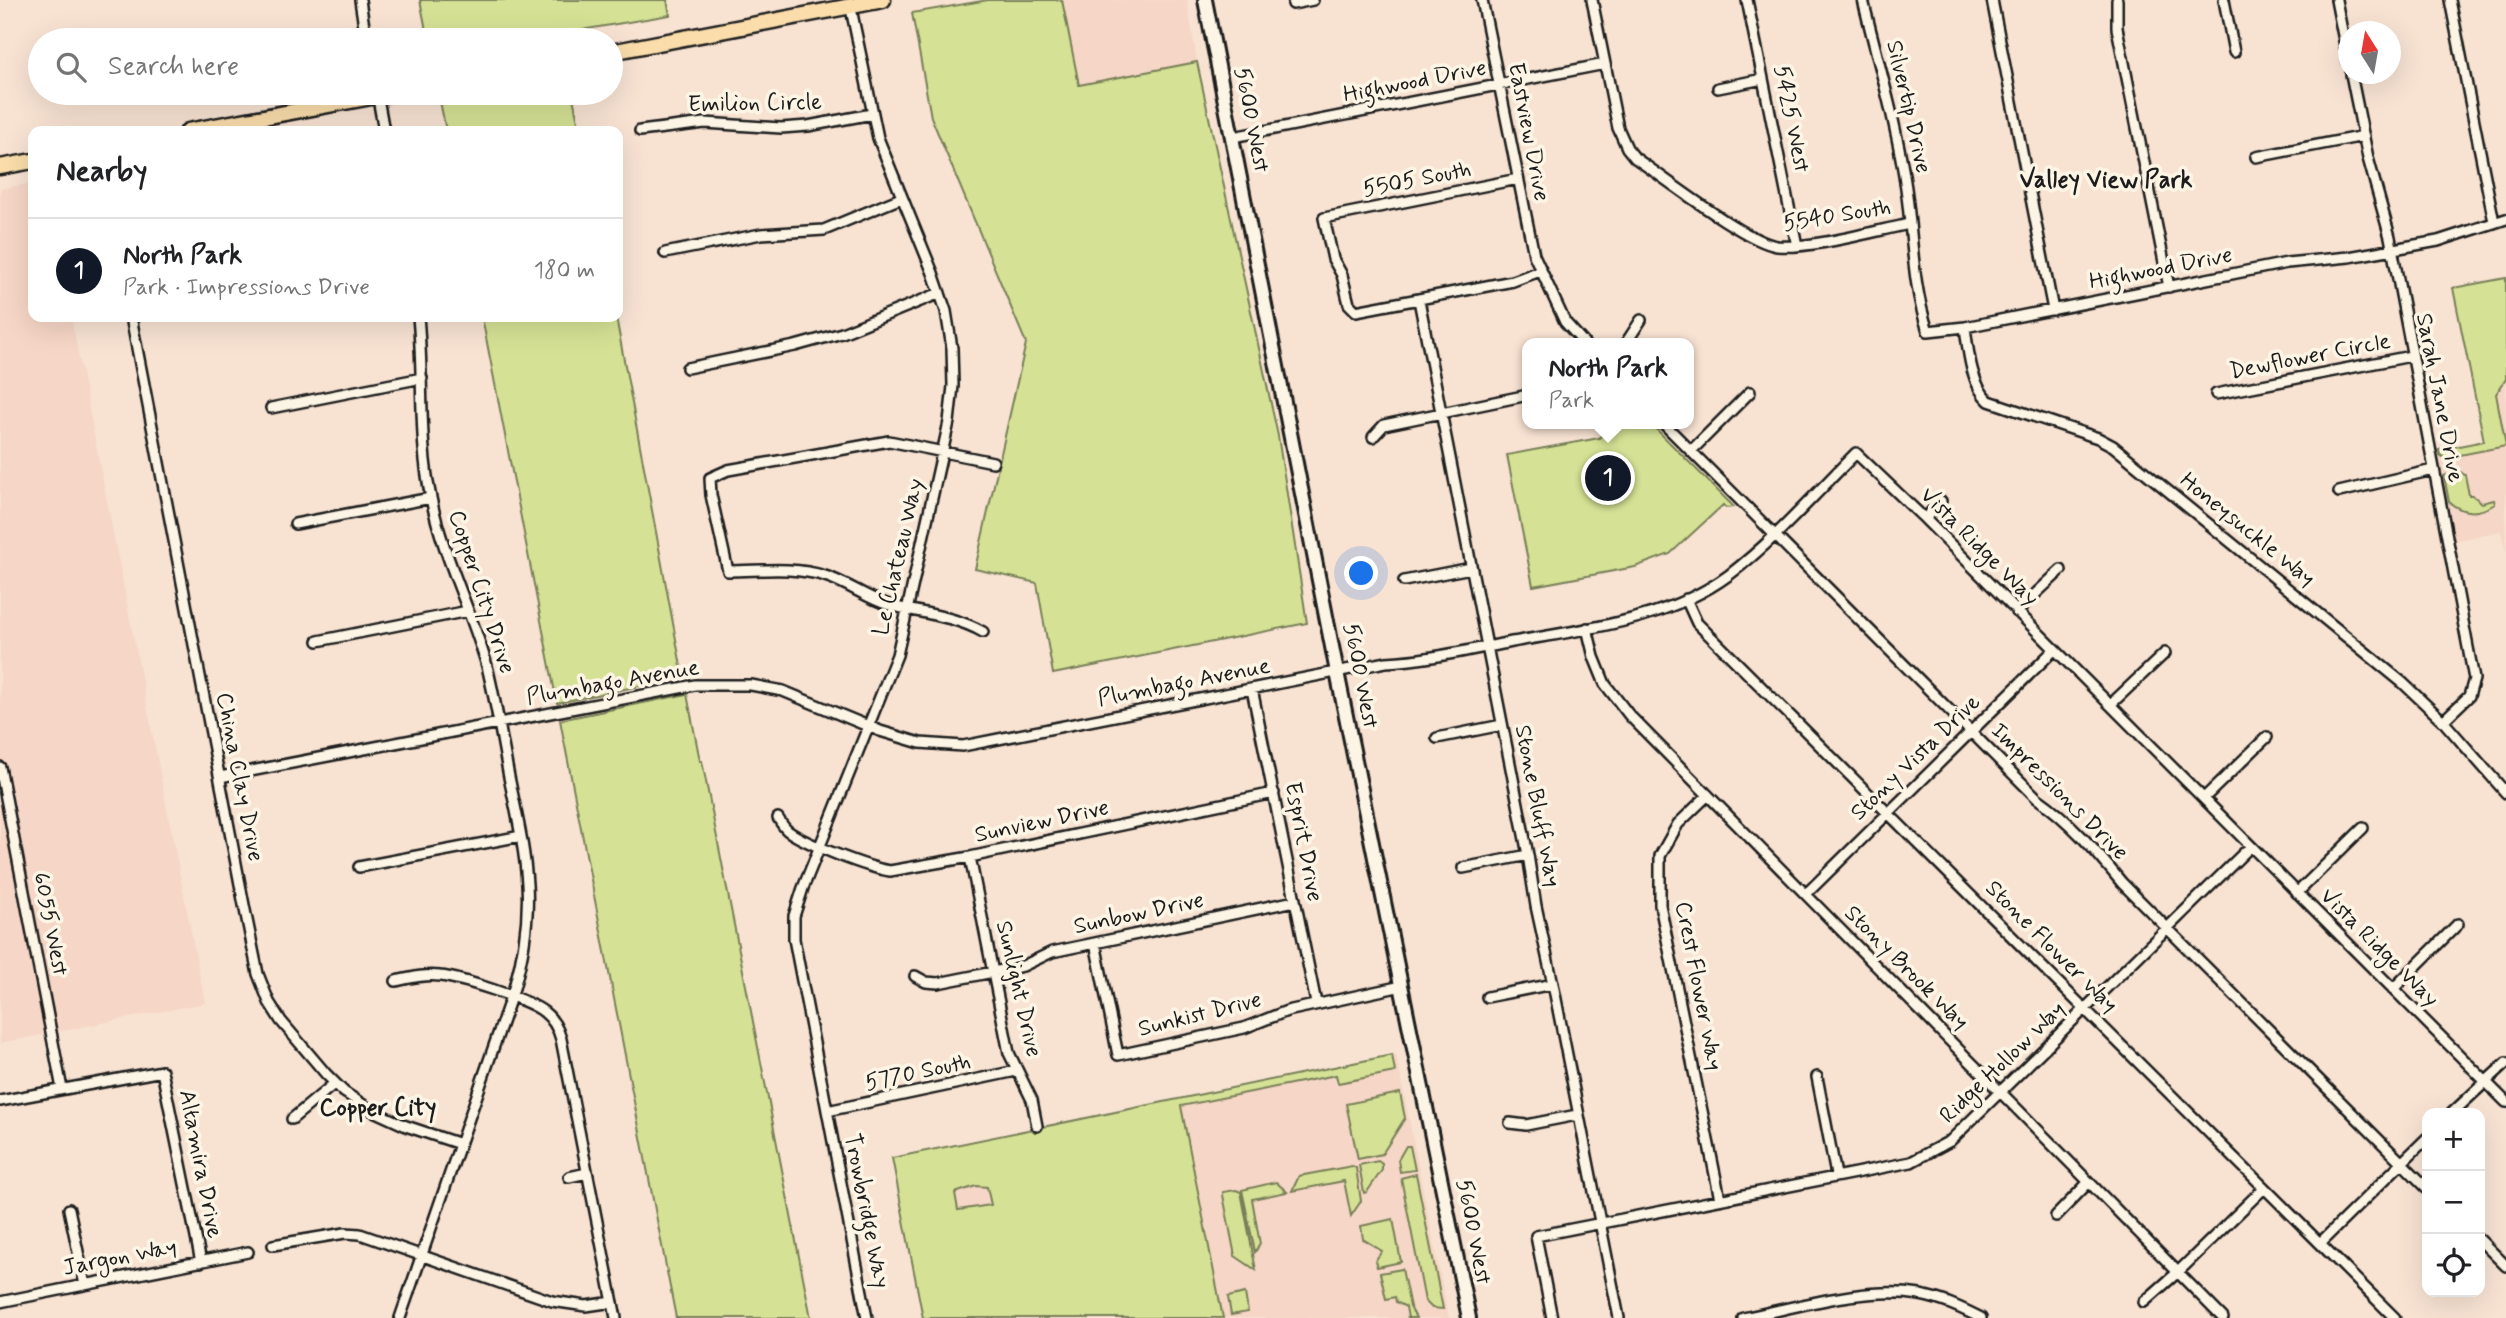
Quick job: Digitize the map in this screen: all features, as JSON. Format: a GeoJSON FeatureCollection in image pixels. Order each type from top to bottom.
{"type":"FeatureCollection","features":[{"type":"Feature","properties":{"kind":"main road"},"geometry":{"type":"LineString","coordinates":[[623,50],[850,4],[883,0]]}},
{"type":"Feature","properties":{"kind":"main road","name":"5600 West"},"geometry":{"type":"LineString","coordinates":[[1205,0],[1337,673],[1469,1318]]}},
{"type":"Feature","properties":{"kind":"main road"},"geometry":{"type":"LineString","coordinates":[[214,126],[321,105]]}},
{"type":"Feature","properties":{"kind":"main road"},"geometry":{"type":"LineString","coordinates":[[0,167],[28,162]]}},
{"type":"Feature","properties":{"kind":"street"},"geometry":{"type":"LineString","coordinates":[[360,0],[364,28]]}},
{"type":"Feature","properties":{"kind":"street"},"geometry":{"type":"LineString","coordinates":[[1293,4],[1313,0]]}},
{"type":"Feature","properties":{"kind":"street","name":"Eastview Drive"},"geometry":{"type":"LineString","coordinates":[[1482,0],[1534,255],[1540,271]]}},
{"type":"Feature","properties":{"kind":"street","name":"5540 South"},"geometry":{"type":"LineString","coordinates":[[1592,0],[1618,128],[1635,158],[1733,225],[1759,241],[1775,246],[1797,246],[1910,224]]}},
{"type":"Feature","properties":{"kind":"street","name":"5425 West"},"geometry":{"type":"LineString","coordinates":[[1747,0],[1797,246]]}},
{"type":"Feature","properties":{"kind":"street","name":"Silvertip Drive"},"geometry":{"type":"LineString","coordinates":[[1863,0],[1902,163],[1910,224]]}},
{"type":"Feature","properties":{"kind":"street"},"geometry":{"type":"LineString","coordinates":[[1992,0],[2053,310]]}},
{"type":"Feature","properties":{"kind":"street"},"geometry":{"type":"LineString","coordinates":[[2117,0],[2117,28],[2169,287]]}},
{"type":"Feature","properties":{"kind":"street"},"geometry":{"type":"LineString","coordinates":[[2224,0],[2234,52]]}},
{"type":"Feature","properties":{"kind":"street"},"geometry":{"type":"LineString","coordinates":[[2336,0],[2340,21]]}},
{"type":"Feature","properties":{"kind":"street"},"geometry":{"type":"LineString","coordinates":[[2451,0],[2494,222]]}},
{"type":"Feature","properties":{"kind":"street","name":"Le Chateau Way"},"geometry":{"type":"LineString","coordinates":[[827,1111],[793,927],[797,906],[897,654],[952,404],[954,368],[949,328],[940,293],[884,158],[872,114],[850,4]]}},
{"type":"Feature","properties":{"kind":"street","name":"Highwood Drive"},"geometry":{"type":"LineString","coordinates":[[1233,137],[1605,64]]}},
{"type":"Feature","properties":{"kind":"street"},"geometry":{"type":"LineString","coordinates":[[1718,88],[1763,79]]}},
{"type":"Feature","properties":{"kind":"street","name":"Sarah Jane Drive"},"geometry":{"type":"LineString","coordinates":[[2353,84],[2392,249],[2474,680],[2469,696],[2443,721]]}},
{"type":"Feature","properties":{"kind":"street"},"geometry":{"type":"LineString","coordinates":[[379,105],[383,126]]}},
{"type":"Feature","properties":{"kind":"street","name":"Emilion Circle"},"geometry":{"type":"LineString","coordinates":[[640,131],[705,122],[781,128],[808,127],[872,114]]}},
{"type":"Feature","properties":{"kind":"street"},"geometry":{"type":"LineString","coordinates":[[2256,157],[2364,136]]}},
{"type":"Feature","properties":{"kind":"street","name":"5505 South"},"geometry":{"type":"LineString","coordinates":[[1419,300],[1356,311],[1349,304],[1342,275],[1332,259],[1324,218],[1518,180]]}},
{"type":"Feature","properties":{"kind":"street"},"geometry":{"type":"LineString","coordinates":[[666,253],[761,234],[824,230],[901,198]]}},
{"type":"Feature","properties":{"kind":"street","name":"Highwood Drive"},"geometry":{"type":"LineString","coordinates":[[1910,224],[1915,280],[1928,331],[1965,327],[2287,263],[2349,257],[2438,241],[2506,219]]}},
{"type":"Feature","properties":{"kind":"street"},"geometry":{"type":"LineString","coordinates":[[1419,300],[1513,281],[1540,271],[1565,322],[1579,338]]}},
{"type":"Feature","properties":{"kind":"street"},"geometry":{"type":"LineString","coordinates":[[687,368],[796,346],[842,333],[940,293]]}},
{"type":"Feature","properties":{"kind":"street","name":"Stone Bluff Way"},"geometry":{"type":"LineString","coordinates":[[1419,300],[1619,1318]]}},
{"type":"Feature","properties":{"kind":"street"},"geometry":{"type":"LineString","coordinates":[[1629,338],[1641,320]]}},
{"type":"Feature","properties":{"kind":"street","name":"China Clay Drive"},"geometry":{"type":"LineString","coordinates":[[134,322],[253,949],[263,988],[281,1021],[335,1083],[362,1105],[460,1144]]}},
{"type":"Feature","properties":{"kind":"street","name":"Copper City Drive"},"geometry":{"type":"LineString","coordinates":[[400,1318],[510,997],[522,959],[528,926],[528,882],[521,836],[483,652],[444,549],[431,498],[423,450],[418,322]]}},
{"type":"Feature","properties":{"kind":"street","name":"Honeysuckle Way"},"geometry":{"type":"LineString","coordinates":[[1965,327],[1978,385],[1981,394],[1989,401],[2098,438],[2113,446],[2372,656],[2443,721],[2506,793]]}},
{"type":"Feature","properties":{"kind":"street","name":"Dewflower Circle"},"geometry":{"type":"LineString","coordinates":[[2216,394],[2411,356]]}},
{"type":"Feature","properties":{"kind":"street"},"geometry":{"type":"LineString","coordinates":[[271,408],[422,378]]}},
{"type":"Feature","properties":{"kind":"street"},"geometry":{"type":"LineString","coordinates":[[1691,451],[1750,392]]}},
{"type":"Feature","properties":{"kind":"street"},"geometry":{"type":"LineString","coordinates":[[1373,437],[1384,425],[1522,396]]}},
{"type":"Feature","properties":{"kind":"street","name":"Impressions Drive"},"geometry":{"type":"LineString","coordinates":[[1669,429],[2037,798],[2059,814],[2099,854],[2122,883],[2422,1183]]}},
{"type":"Feature","properties":{"kind":"street"},"geometry":{"type":"LineString","coordinates":[[983,632],[967,623],[880,602],[823,575],[797,570],[728,571],[711,495],[710,478],[728,470],[871,442],[904,442],[993,462]]}},
{"type":"Feature","properties":{"kind":"street","name":"Vista Ridge Way"},"geometry":{"type":"LineString","coordinates":[[1337,673],[1649,615],[1686,599],[1727,576],[1773,536],[1856,453],[2111,704],[2506,1102]]}},
{"type":"Feature","properties":{"kind":"street"},"geometry":{"type":"LineString","coordinates":[[2339,492],[2433,470]]}},
{"type":"Feature","properties":{"kind":"street"},"geometry":{"type":"LineString","coordinates":[[295,524],[431,498]]}},
{"type":"Feature","properties":{"kind":"street"},"geometry":{"type":"LineString","coordinates":[[1925,519],[1941,501]]}},
{"type":"Feature","properties":{"kind":"street"},"geometry":{"type":"LineString","coordinates":[[1404,581],[1471,568]]}},
{"type":"Feature","properties":{"kind":"street"},"geometry":{"type":"LineString","coordinates":[[2016,612],[2061,570]]}},
{"type":"Feature","properties":{"kind":"street","name":"Stone Flower Way"},"geometry":{"type":"LineString","coordinates":[[1686,599],[1697,623],[2395,1318]]}},
{"type":"Feature","properties":{"kind":"street"},"geometry":{"type":"LineString","coordinates":[[318,641],[468,611]]}},
{"type":"Feature","properties":{"kind":"street","name":"Stony Brook Way"},"geometry":{"type":"LineString","coordinates":[[1587,628],[1594,657],[1605,684],[1629,715],[2223,1318]]}},
{"type":"Feature","properties":{"kind":"street","name":"Stony Vista Drive"},"geometry":{"type":"LineString","coordinates":[[1806,894],[2054,650]]}},
{"type":"Feature","properties":{"kind":"street"},"geometry":{"type":"LineString","coordinates":[[2111,704],[2165,653]]}},
{"type":"Feature","properties":{"kind":"street","name":"Plumbago Avenue"},"geometry":{"type":"LineString","coordinates":[[220,777],[695,685],[751,685],[793,694],[870,727],[920,743],[963,746],[1337,673]]}},
{"type":"Feature","properties":{"kind":"street","name":"Esprit Drive"},"geometry":{"type":"LineString","coordinates":[[1252,688],[1316,1003]]}},
{"type":"Feature","properties":{"kind":"street"},"geometry":{"type":"LineString","coordinates":[[1437,738],[1502,725]]}},
{"type":"Feature","properties":{"kind":"street"},"geometry":{"type":"LineString","coordinates":[[2204,798],[2267,737]]}},
{"type":"Feature","properties":{"kind":"street","name":"6055 West"},"geometry":{"type":"LineString","coordinates":[[0,767],[62,1089]]}},
{"type":"Feature","properties":{"kind":"street","name":"Sunview Drive"},"geometry":{"type":"LineString","coordinates":[[778,818],[789,832],[877,869],[890,871],[1274,793]]}},
{"type":"Feature","properties":{"kind":"street","name":"Crest Flower Way"},"geometry":{"type":"LineString","coordinates":[[1708,795],[1678,824],[1660,856],[1660,905],[1720,1199]]}},
{"type":"Feature","properties":{"kind":"street"},"geometry":{"type":"LineString","coordinates":[[2297,893],[2363,828]]}},
{"type":"Feature","properties":{"kind":"street"},"geometry":{"type":"LineString","coordinates":[[359,867],[521,836]]}},
{"type":"Feature","properties":{"kind":"street","name":"Ridge Hollow Way"},"geometry":{"type":"LineString","coordinates":[[1552,1318],[1536,1236],[1911,1162],[1934,1152],[1950,1141],[2086,1010],[2250,847]]}},
{"type":"Feature","properties":{"kind":"street"},"geometry":{"type":"LineString","coordinates":[[1463,868],[1528,855]]}},
{"type":"Feature","properties":{"kind":"street","name":"Sunlight Drive"},"geometry":{"type":"LineString","coordinates":[[970,856],[1009,1053],[1032,1100],[1037,1126]]}},
{"type":"Feature","properties":{"kind":"street","name":"Sunbow Drive"},"geometry":{"type":"LineString","coordinates":[[915,976],[926,982],[938,983],[1023,966],[1052,953],[1095,943],[1295,901]]}},
{"type":"Feature","properties":{"kind":"street"},"geometry":{"type":"LineString","coordinates":[[2393,989],[2458,924]]}},
{"type":"Feature","properties":{"kind":"street","name":"Sunkist Drive"},"geometry":{"type":"LineString","coordinates":[[1095,943],[1118,1055],[1244,1028],[1316,1003],[1402,986]]}},
{"type":"Feature","properties":{"kind":"street"},"geometry":{"type":"LineString","coordinates":[[396,981],[418,976],[460,980],[510,997],[549,1016],[558,1030],[616,1318]]}},
{"type":"Feature","properties":{"kind":"street"},"geometry":{"type":"LineString","coordinates":[[1487,997],[1553,984]]}},
{"type":"Feature","properties":{"kind":"street"},"geometry":{"type":"LineString","coordinates":[[2457,1108],[2506,1063]]}},
{"type":"Feature","properties":{"kind":"street","name":"Altamira Drive"},"geometry":{"type":"LineString","coordinates":[[0,1101],[162,1071],[201,1262]]}},
{"type":"Feature","properties":{"kind":"street","name":"5770 South"},"geometry":{"type":"LineString","coordinates":[[827,1111],[1016,1071]]}},
{"type":"Feature","properties":{"kind":"street"},"geometry":{"type":"LineString","coordinates":[[1817,1077],[1836,1175]]}},
{"type":"Feature","properties":{"kind":"street"},"geometry":{"type":"LineString","coordinates":[[292,1119],[335,1083]]}},
{"type":"Feature","properties":{"kind":"street","name":"Trowbridge Way"},"geometry":{"type":"LineString","coordinates":[[827,1111],[867,1318]]}},
{"type":"Feature","properties":{"kind":"street"},"geometry":{"type":"LineString","coordinates":[[1510,1123],[1525,1125],[1577,1115]]}},
{"type":"Feature","properties":{"kind":"street"},"geometry":{"type":"LineString","coordinates":[[2320,1243],[2422,1143]]}},
{"type":"Feature","properties":{"kind":"street"},"geometry":{"type":"LineString","coordinates":[[569,1177],[587,1173]]}},
{"type":"Feature","properties":{"kind":"street"},"geometry":{"type":"LineString","coordinates":[[2056,1216],[2090,1182]]}},
{"type":"Feature","properties":{"kind":"street"},"geometry":{"type":"LineString","coordinates":[[2144,1302],[2263,1189]]}},
{"type":"Feature","properties":{"kind":"street"},"geometry":{"type":"LineString","coordinates":[[69,1209],[85,1285]]}},
{"type":"Feature","properties":{"kind":"street"},"geometry":{"type":"LineString","coordinates":[[273,1245],[345,1233],[360,1234],[565,1304],[586,1306],[613,1301]]}},
{"type":"Feature","properties":{"kind":"street"},"geometry":{"type":"LineString","coordinates":[[2485,1245],[2506,1266]]}},
{"type":"Feature","properties":{"kind":"street","name":"Jargon Way"},"geometry":{"type":"LineString","coordinates":[[0,1302],[248,1252]]}},
{"type":"Feature","properties":{"kind":"street"},"geometry":{"type":"LineString","coordinates":[[1743,1318],[1873,1293],[1919,1295],[1952,1304],[1981,1318]]}},
{"type":"Feature","properties":{"kind":"shaded area"},"geometry":{"type":"Polygon","coordinates":[[[1062,0],[1187,0],[1197,62],[1079,85],[1062,0]]]}},
{"type":"Feature","properties":{"kind":"shaded area"},"geometry":{"type":"Polygon","coordinates":[[[28,184],[28,322],[72,322],[205,1003],[0,1043],[0,189],[28,184]]]}},
{"type":"Feature","properties":{"kind":"shaded area"},"geometry":{"type":"Polygon","coordinates":[[[2506,278],[2506,553],[2501,531],[2453,541],[2435,451],[2484,441],[2453,288],[2506,278]]]}},
{"type":"Feature","properties":{"kind":"shaded area"},"geometry":{"type":"Polygon","coordinates":[[[1396,1054],[1449,1318],[923,1318],[892,1158],[1396,1054]]]}},
{"type":"Feature","properties":{"kind":"green space"},"geometry":{"type":"Polygon","coordinates":[[[420,0],[667,0],[670,15],[593,28],[426,28],[420,0]]]}},
{"type":"Feature","properties":{"kind":"green space"},"geometry":{"type":"Polygon","coordinates":[[[988,0],[1062,0],[1079,85],[1197,62],[1278,436],[1307,623],[1053,674],[1037,583],[975,569],[1026,343],[931,117],[912,13],[988,0]]]}},
{"type":"Feature","properties":{"kind":"green space"},"geometry":{"type":"Polygon","coordinates":[[[441,105],[575,105],[579,126],[445,126],[441,105]]]}},
{"type":"Feature","properties":{"kind":"green space"},"geometry":{"type":"Polygon","coordinates":[[[2506,278],[2506,379],[2496,394],[2506,446],[2445,458],[2440,455],[2439,450],[2484,441],[2453,288],[2506,278]]]}},
{"type":"Feature","properties":{"kind":"green space"},"geometry":{"type":"Polygon","coordinates":[[[483,322],[617,322],[683,677],[557,703],[483,322]]]}},
{"type":"Feature","properties":{"kind":"green space"},"geometry":{"type":"Polygon","coordinates":[[[1608,429],[1656,429],[1734,507],[1726,508],[1723,505],[1670,554],[1635,567],[1533,586],[1507,455],[1599,438],[1608,429]]]}},
{"type":"Feature","properties":{"kind":"green space"},"geometry":{"type":"Polygon","coordinates":[[[2459,471],[2465,475],[2469,495],[2482,503],[2494,500],[2495,504],[2472,512],[2449,502],[2444,476],[2459,471]]]}},
{"type":"Feature","properties":{"kind":"green space"},"geometry":{"type":"Polygon","coordinates":[[[687,694],[811,1318],[676,1318],[560,720],[687,694]]]}},
{"type":"Feature","properties":{"kind":"green space"},"geometry":{"type":"Polygon","coordinates":[[[1392,1055],[1395,1072],[1338,1083],[1336,1075],[1181,1106],[1223,1318],[923,1318],[892,1158],[1392,1055]],[[976,1186],[955,1193],[958,1210],[991,1205],[987,1187],[976,1186]]]}},
{"type":"Feature","properties":{"kind":"green space"},"geometry":{"type":"Polygon","coordinates":[[[1400,1093],[1405,1118],[1382,1154],[1358,1159],[1346,1104],[1400,1093]]]}},
{"type":"Feature","properties":{"kind":"green space"},"geometry":{"type":"Polygon","coordinates":[[[1406,1146],[1410,1146],[1415,1170],[1400,1172],[1398,1160],[1406,1146]]]}},
{"type":"Feature","properties":{"kind":"green space"},"geometry":{"type":"Polygon","coordinates":[[[1378,1161],[1382,1164],[1382,1170],[1364,1193],[1359,1165],[1378,1161]]]}},
{"type":"Feature","properties":{"kind":"green space"},"geometry":{"type":"Polygon","coordinates":[[[1352,1166],[1356,1168],[1361,1201],[1351,1216],[1344,1181],[1292,1191],[1299,1176],[1352,1166]]]}},
{"type":"Feature","properties":{"kind":"green space"},"geometry":{"type":"Polygon","coordinates":[[[1416,1174],[1443,1309],[1432,1308],[1425,1301],[1401,1178],[1416,1174]]]}},
{"type":"Feature","properties":{"kind":"green space"},"geometry":{"type":"Polygon","coordinates":[[[1276,1182],[1287,1192],[1252,1199],[1260,1244],[1255,1252],[1242,1190],[1276,1182]]]}},
{"type":"Feature","properties":{"kind":"green space"},"geometry":{"type":"Polygon","coordinates":[[[1223,1192],[1241,1192],[1256,1270],[1235,1256],[1223,1192]]]}},
{"type":"Feature","properties":{"kind":"green space"},"geometry":{"type":"Polygon","coordinates":[[[1393,1219],[1401,1262],[1377,1267],[1375,1261],[1382,1251],[1363,1239],[1361,1226],[1393,1219]]]}},
{"type":"Feature","properties":{"kind":"green space"},"geometry":{"type":"Polygon","coordinates":[[[1402,1269],[1410,1307],[1416,1318],[1408,1318],[1406,1307],[1396,1302],[1395,1297],[1386,1299],[1380,1273],[1402,1269]]]}},
{"type":"Feature","properties":{"kind":"green space"},"geometry":{"type":"Polygon","coordinates":[[[1245,1293],[1248,1312],[1231,1315],[1228,1297],[1245,1293]]]}},
{"type":"Feature","properties":{"kind":"place","name":"North Park"},"geometry":{"type":"Point","coordinates":[1608,478]}},
{"type":"Feature","properties":{"kind":"district","name":"Valley View Park"},"geometry":{"type":"Point","coordinates":[2106,180]}},
{"type":"Feature","properties":{"kind":"district","name":"Copper City"},"geometry":{"type":"Point","coordinates":[378,1108]}}]}
